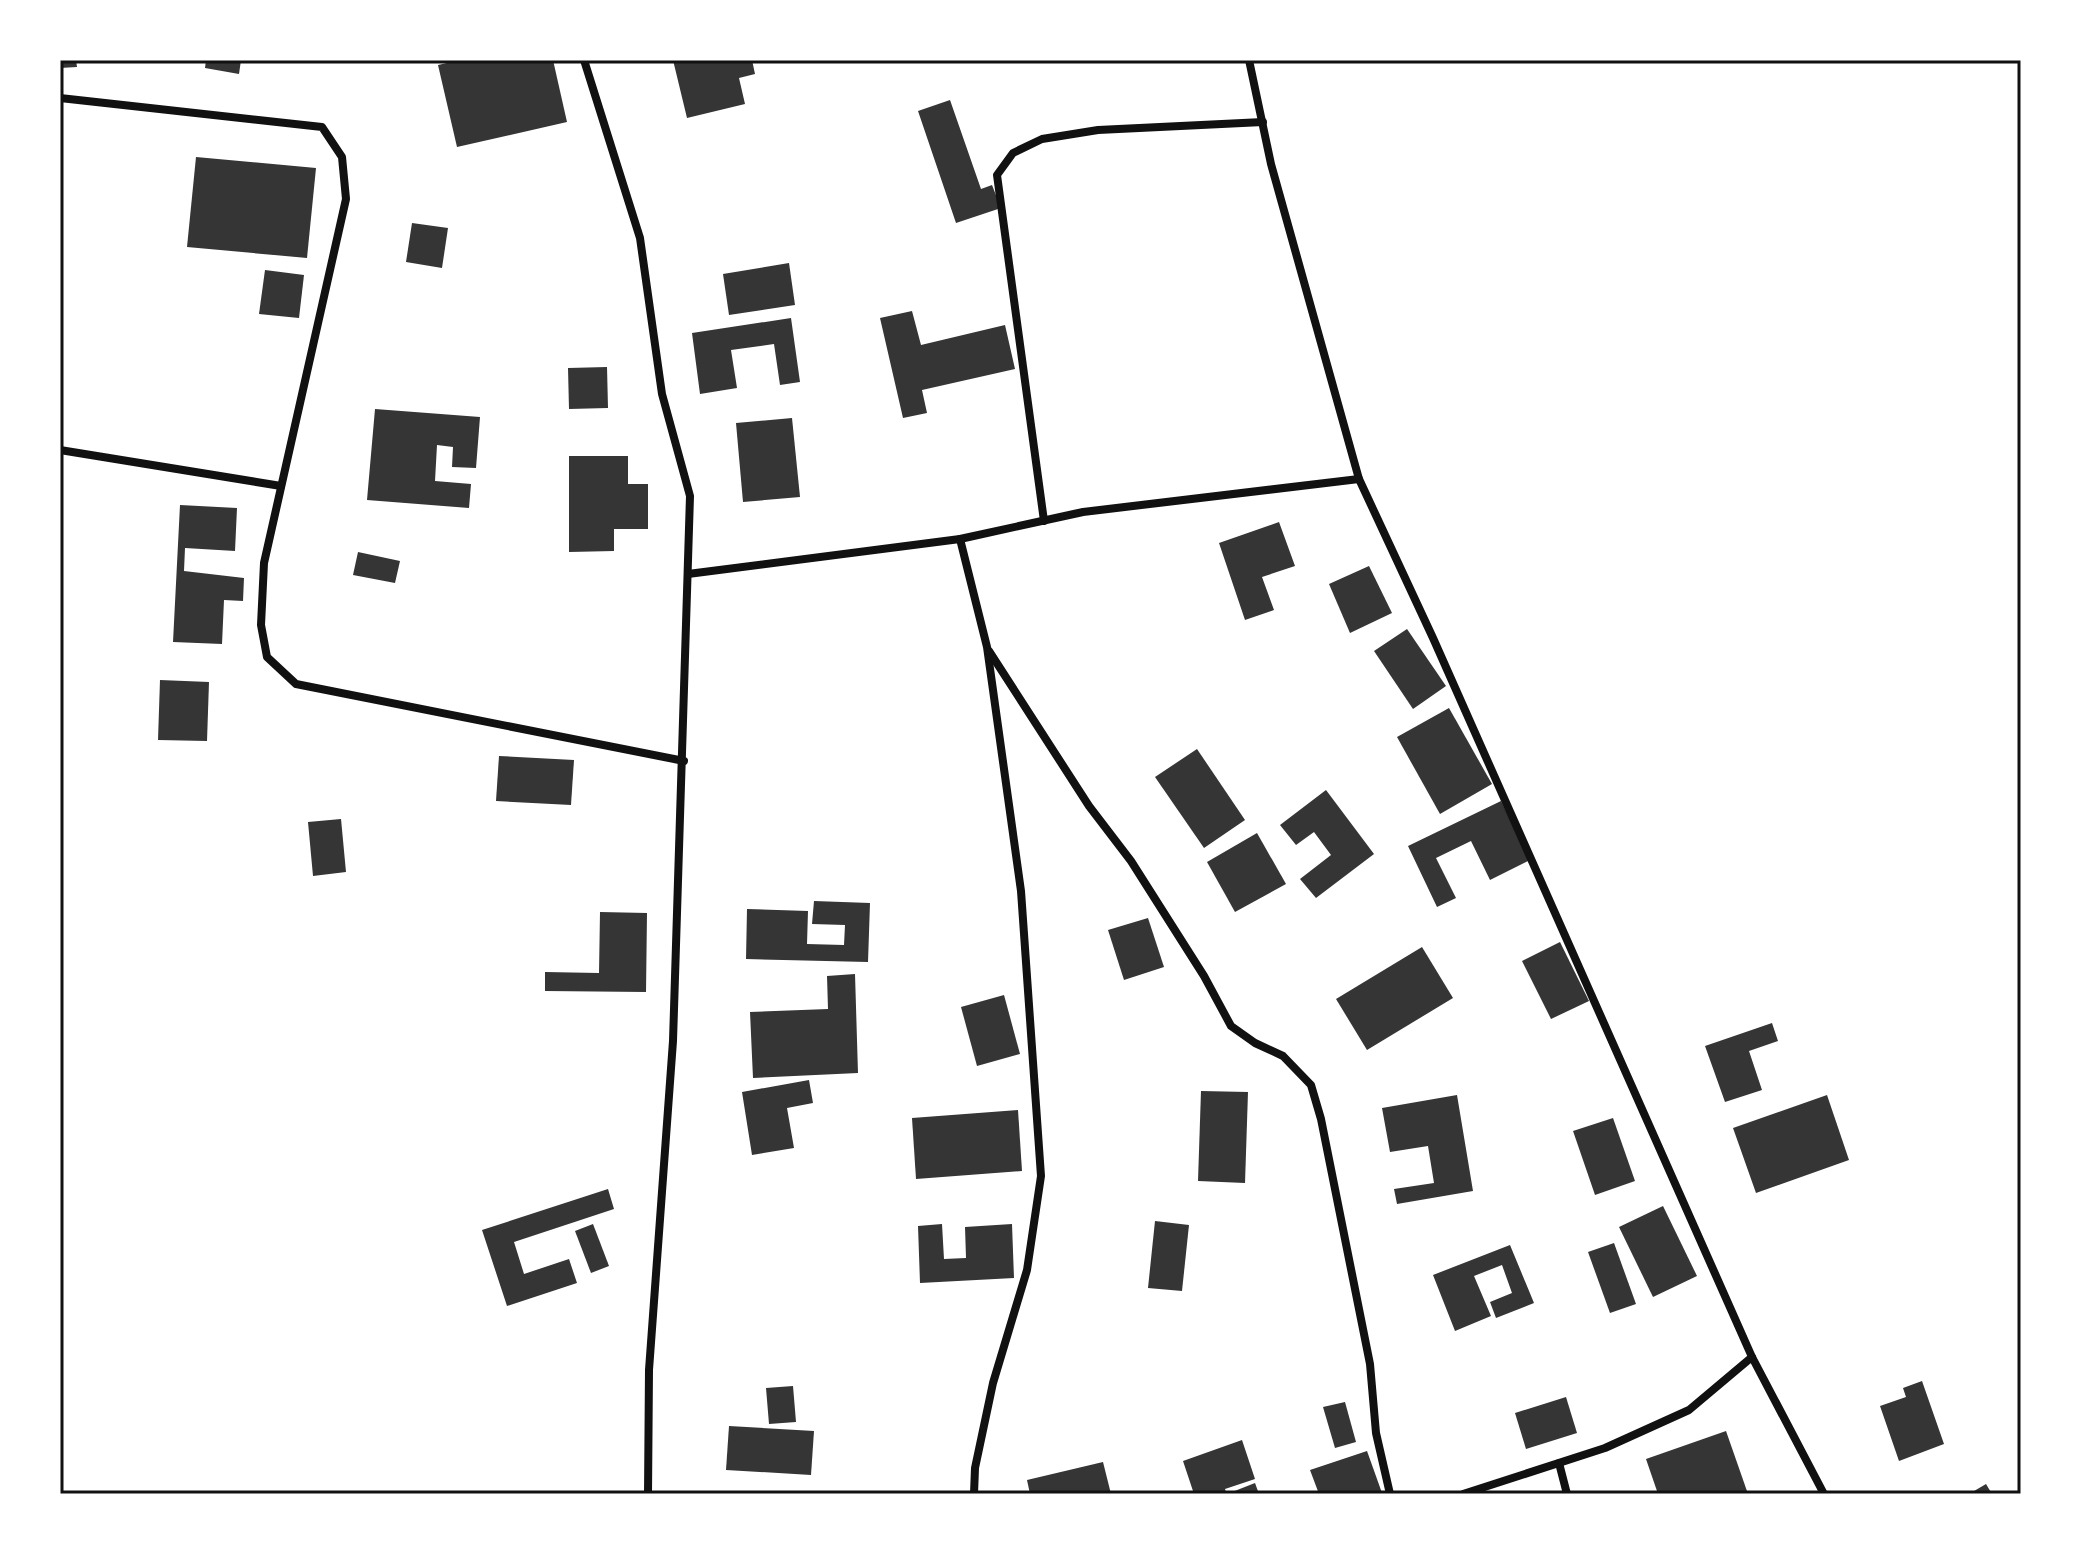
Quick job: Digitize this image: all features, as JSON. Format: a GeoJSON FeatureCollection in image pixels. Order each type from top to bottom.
{"type":"FeatureCollection","features":[{"type":"Feature","properties":{"kind":"street"},"geometry":{"type":"LineString","coordinates":[[584,60],[640,238],[662,394],[690,496],[673,1041],[649,1370],[648,1494]]}},
{"type":"Feature","properties":{"kind":"street"},"geometry":{"type":"LineString","coordinates":[[1249,60],[1271,164],[1359,479],[1433,638],[1752,1357],[1824,1494]]}},
{"type":"Feature","properties":{"kind":"street"},"geometry":{"type":"LineString","coordinates":[[60,98],[322,127],[342,157],[346,199],[264,563],[261,625],[267,657],[296,684],[684,761]]}},
{"type":"Feature","properties":{"kind":"street"},"geometry":{"type":"LineString","coordinates":[[1044,521],[997,175],[1013,153],[1042,139],[1098,130],[1263,122]]}},
{"type":"Feature","properties":{"kind":"street"},"geometry":{"type":"LineString","coordinates":[[60,450],[281,486]]}},
{"type":"Feature","properties":{"kind":"street"},"geometry":{"type":"LineString","coordinates":[[688,574],[960,539],[1083,512],[1359,479]]}},
{"type":"Feature","properties":{"kind":"street"},"geometry":{"type":"LineString","coordinates":[[960,539],[987,647],[1021,891],[1041,1176],[1027,1270],[993,1383],[975,1468],[974,1494]]}},
{"type":"Feature","properties":{"kind":"street"},"geometry":{"type":"LineString","coordinates":[[987,647],[1089,806],[1131,861],[1204,976],[1231,1026],[1255,1043],[1283,1056],[1311,1085],[1321,1119],[1370,1364],[1376,1433],[1390,1494]]}},
{"type":"Feature","properties":{"kind":"street"},"geometry":{"type":"LineString","coordinates":[[1463,1494],[1605,1448],[1689,1410],[1752,1357]]}},
{"type":"Feature","properties":{"kind":"street"},"geometry":{"type":"LineString","coordinates":[[1559,1463],[1567,1494]]}},
{"type":"Feature","properties":{"kind":"building"},"geometry":{"type":"Polygon","coordinates":[[[60,60],[76,60],[77,67],[60,68],[60,60]]]}},
{"type":"Feature","properties":{"kind":"building"},"geometry":{"type":"Polygon","coordinates":[[[206,60],[241,60],[239,74],[205,68],[206,60]]]}},
{"type":"Feature","properties":{"kind":"building"},"geometry":{"type":"Polygon","coordinates":[[[460,60],[553,60],[567,122],[457,147],[438,65],[460,60]]]}},
{"type":"Feature","properties":{"kind":"building"},"geometry":{"type":"Polygon","coordinates":[[[673,60],[752,60],[755,74],[739,78],[745,104],[687,118],[673,60]]]}},
{"type":"Feature","properties":{"kind":"building"},"geometry":{"type":"Polygon","coordinates":[[[950,100],[981,189],[992,185],[1001,208],[956,223],[918,111],[950,100]]]}},
{"type":"Feature","properties":{"kind":"building"},"geometry":{"type":"Polygon","coordinates":[[[196,157],[316,168],[307,258],[187,247],[196,157]]]}},
{"type":"Feature","properties":{"kind":"building"},"geometry":{"type":"Polygon","coordinates":[[[412,223],[448,228],[442,268],[406,262],[412,223]]]}},
{"type":"Feature","properties":{"kind":"building"},"geometry":{"type":"Polygon","coordinates":[[[789,263],[795,305],[729,315],[723,274],[789,263]]]}},
{"type":"Feature","properties":{"kind":"building"},"geometry":{"type":"Polygon","coordinates":[[[265,270],[304,275],[299,318],[259,314],[265,270]]]}},
{"type":"Feature","properties":{"kind":"building"},"geometry":{"type":"Polygon","coordinates":[[[912,311],[921,345],[1005,325],[1015,369],[922,390],[927,413],[903,418],[880,318],[912,311]]]}},
{"type":"Feature","properties":{"kind":"building"},"geometry":{"type":"Polygon","coordinates":[[[791,318],[800,382],[780,385],[774,344],[731,350],[737,388],[700,394],[692,333],[791,318]]]}},
{"type":"Feature","properties":{"kind":"building"},"geometry":{"type":"Polygon","coordinates":[[[607,367],[608,408],[569,409],[568,368],[607,367]]]}},
{"type":"Feature","properties":{"kind":"building"},"geometry":{"type":"Polygon","coordinates":[[[375,409],[480,417],[476,468],[452,467],[453,447],[437,445],[435,481],[471,484],[469,508],[367,500],[375,409]]]}},
{"type":"Feature","properties":{"kind":"building"},"geometry":{"type":"Polygon","coordinates":[[[792,418],[800,497],[743,502],[736,423],[792,418]]]}},
{"type":"Feature","properties":{"kind":"building"},"geometry":{"type":"Polygon","coordinates":[[[569,456],[628,456],[628,484],[648,484],[648,529],[614,529],[614,551],[569,552],[569,456]]]}},
{"type":"Feature","properties":{"kind":"building"},"geometry":{"type":"Polygon","coordinates":[[[180,505],[237,508],[235,551],[185,548],[184,571],[244,578],[243,601],[224,600],[222,644],[173,642],[180,505]]]}},
{"type":"Feature","properties":{"kind":"building"},"geometry":{"type":"Polygon","coordinates":[[[1279,522],[1295,566],[1262,577],[1274,610],[1245,620],[1219,543],[1279,522]]]}},
{"type":"Feature","properties":{"kind":"building"},"geometry":{"type":"Polygon","coordinates":[[[358,552],[400,561],[395,583],[353,575],[358,552]]]}},
{"type":"Feature","properties":{"kind":"building"},"geometry":{"type":"Polygon","coordinates":[[[1369,566],[1392,613],[1350,633],[1329,584],[1369,566]]]}},
{"type":"Feature","properties":{"kind":"building"},"geometry":{"type":"Polygon","coordinates":[[[1407,629],[1446,686],[1413,709],[1374,651],[1407,629]]]}},
{"type":"Feature","properties":{"kind":"building"},"geometry":{"type":"Polygon","coordinates":[[[160,680],[209,682],[207,741],[158,740],[160,680]]]}},
{"type":"Feature","properties":{"kind":"building"},"geometry":{"type":"Polygon","coordinates":[[[1449,708],[1492,784],[1440,814],[1397,737],[1449,708]]]}},
{"type":"Feature","properties":{"kind":"building"},"geometry":{"type":"Polygon","coordinates":[[[1197,749],[1245,820],[1204,848],[1155,777],[1197,749]]]}},
{"type":"Feature","properties":{"kind":"building"},"geometry":{"type":"Polygon","coordinates":[[[499,756],[574,760],[571,805],[496,801],[499,756]]]}},
{"type":"Feature","properties":{"kind":"building"},"geometry":{"type":"Polygon","coordinates":[[[1326,790],[1374,854],[1316,898],[1300,879],[1331,855],[1314,832],[1296,845],[1280,825],[1326,790]]]}},
{"type":"Feature","properties":{"kind":"building"},"geometry":{"type":"Polygon","coordinates":[[[1501,801],[1530,860],[1490,880],[1471,841],[1436,858],[1456,898],[1437,907],[1408,846],[1501,801]]]}},
{"type":"Feature","properties":{"kind":"building"},"geometry":{"type":"Polygon","coordinates":[[[341,819],[346,872],[313,876],[308,822],[341,819]]]}},
{"type":"Feature","properties":{"kind":"building"},"geometry":{"type":"Polygon","coordinates":[[[1257,833],[1286,884],[1235,912],[1207,862],[1257,833]]]}},
{"type":"Feature","properties":{"kind":"building"},"geometry":{"type":"Polygon","coordinates":[[[814,901],[870,903],[868,962],[746,959],[747,909],[808,911],[807,944],[844,945],[845,925],[812,924],[814,901]]]}},
{"type":"Feature","properties":{"kind":"building"},"geometry":{"type":"Polygon","coordinates":[[[600,912],[647,913],[646,992],[545,991],[545,972],[599,973],[600,912]]]}},
{"type":"Feature","properties":{"kind":"building"},"geometry":{"type":"Polygon","coordinates":[[[1148,918],[1164,967],[1124,980],[1108,930],[1148,918]]]}},
{"type":"Feature","properties":{"kind":"building"},"geometry":{"type":"Polygon","coordinates":[[[1560,942],[1589,1001],[1551,1019],[1522,961],[1560,942]]]}},
{"type":"Feature","properties":{"kind":"building"},"geometry":{"type":"Polygon","coordinates":[[[1422,947],[1453,998],[1367,1050],[1336,999],[1422,947]]]}},
{"type":"Feature","properties":{"kind":"building"},"geometry":{"type":"Polygon","coordinates":[[[855,974],[858,1073],[753,1078],[750,1012],[828,1009],[827,976],[855,974]]]}},
{"type":"Feature","properties":{"kind":"building"},"geometry":{"type":"Polygon","coordinates":[[[1004,995],[1020,1054],[977,1066],[961,1007],[1004,995]]]}},
{"type":"Feature","properties":{"kind":"building"},"geometry":{"type":"Polygon","coordinates":[[[1772,1023],[1778,1041],[1749,1051],[1762,1090],[1725,1102],[1705,1046],[1772,1023]]]}},
{"type":"Feature","properties":{"kind":"building"},"geometry":{"type":"Polygon","coordinates":[[[809,1080],[813,1103],[787,1108],[794,1148],[752,1155],[742,1092],[809,1080]]]}},
{"type":"Feature","properties":{"kind":"building"},"geometry":{"type":"Polygon","coordinates":[[[1201,1091],[1248,1092],[1245,1183],[1198,1181],[1201,1091]]]}},
{"type":"Feature","properties":{"kind":"building"},"geometry":{"type":"Polygon","coordinates":[[[1457,1095],[1473,1191],[1397,1204],[1394,1189],[1434,1183],[1428,1146],[1390,1152],[1382,1108],[1457,1095]]]}},
{"type":"Feature","properties":{"kind":"building"},"geometry":{"type":"Polygon","coordinates":[[[1827,1095],[1849,1160],[1756,1193],[1733,1128],[1827,1095]]]}},
{"type":"Feature","properties":{"kind":"building"},"geometry":{"type":"Polygon","coordinates":[[[1018,1110],[1022,1171],[916,1179],[912,1118],[1018,1110]]]}},
{"type":"Feature","properties":{"kind":"building"},"geometry":{"type":"Polygon","coordinates":[[[1613,1118],[1635,1181],[1595,1195],[1573,1131],[1613,1118]]]}},
{"type":"Feature","properties":{"kind":"building"},"geometry":{"type":"Polygon","coordinates":[[[608,1189],[614,1209],[514,1242],[524,1274],[569,1259],[577,1283],[507,1306],[482,1230],[608,1189]]]}},
{"type":"Feature","properties":{"kind":"building"},"geometry":{"type":"Polygon","coordinates":[[[1663,1206],[1697,1276],[1653,1297],[1619,1227],[1663,1206]]]}},
{"type":"Feature","properties":{"kind":"building"},"geometry":{"type":"Polygon","coordinates":[[[1155,1221],[1189,1225],[1182,1291],[1148,1288],[1155,1221]]]}},
{"type":"Feature","properties":{"kind":"building"},"geometry":{"type":"Polygon","coordinates":[[[593,1224],[609,1266],[591,1273],[575,1231],[593,1224]]]}},
{"type":"Feature","properties":{"kind":"building"},"geometry":{"type":"Polygon","coordinates":[[[942,1224],[944,1259],[966,1258],[965,1227],[1012,1224],[1014,1278],[920,1283],[918,1226],[942,1224]]]}},
{"type":"Feature","properties":{"kind":"building"},"geometry":{"type":"Polygon","coordinates":[[[1614,1243],[1636,1304],[1610,1313],[1588,1252],[1614,1243]]]}},
{"type":"Feature","properties":{"kind":"building"},"geometry":{"type":"Polygon","coordinates":[[[1510,1245],[1534,1303],[1496,1318],[1490,1302],[1512,1293],[1502,1265],[1474,1276],[1491,1316],[1455,1331],[1433,1275],[1510,1245]]]}},
{"type":"Feature","properties":{"kind":"building"},"geometry":{"type":"Polygon","coordinates":[[[1922,1381],[1944,1444],[1899,1461],[1880,1406],[1906,1397],[1903,1388],[1922,1381]]]}},
{"type":"Feature","properties":{"kind":"building"},"geometry":{"type":"Polygon","coordinates":[[[793,1386],[796,1422],[769,1424],[766,1388],[793,1386]]]}},
{"type":"Feature","properties":{"kind":"building"},"geometry":{"type":"Polygon","coordinates":[[[1566,1397],[1577,1433],[1526,1449],[1515,1413],[1566,1397]]]}},
{"type":"Feature","properties":{"kind":"building"},"geometry":{"type":"Polygon","coordinates":[[[1345,1402],[1356,1442],[1335,1448],[1323,1407],[1345,1402]]]}},
{"type":"Feature","properties":{"kind":"building"},"geometry":{"type":"Polygon","coordinates":[[[729,1426],[814,1431],[811,1475],[726,1470],[729,1426]]]}},
{"type":"Feature","properties":{"kind":"building"},"geometry":{"type":"Polygon","coordinates":[[[1726,1431],[1748,1494],[1658,1494],[1646,1459],[1726,1431]]]}},
{"type":"Feature","properties":{"kind":"building"},"geometry":{"type":"Polygon","coordinates":[[[1242,1440],[1255,1479],[1225,1489],[1226,1492],[1221,1494],[1194,1494],[1183,1461],[1242,1440]]]}},
{"type":"Feature","properties":{"kind":"building"},"geometry":{"type":"Polygon","coordinates":[[[1367,1451],[1382,1493],[1319,1494],[1310,1470],[1367,1451]]]}},
{"type":"Feature","properties":{"kind":"building"},"geometry":{"type":"Polygon","coordinates":[[[1103,1462],[1111,1494],[1030,1494],[1027,1480],[1103,1462]]]}},
{"type":"Feature","properties":{"kind":"building"},"geometry":{"type":"Polygon","coordinates":[[[1255,1483],[1259,1494],[1227,1494],[1255,1483]]]}},
{"type":"Feature","properties":{"kind":"building"},"geometry":{"type":"Polygon","coordinates":[[[1986,1484],[1992,1494],[1969,1494],[1986,1484]]]}}]}
